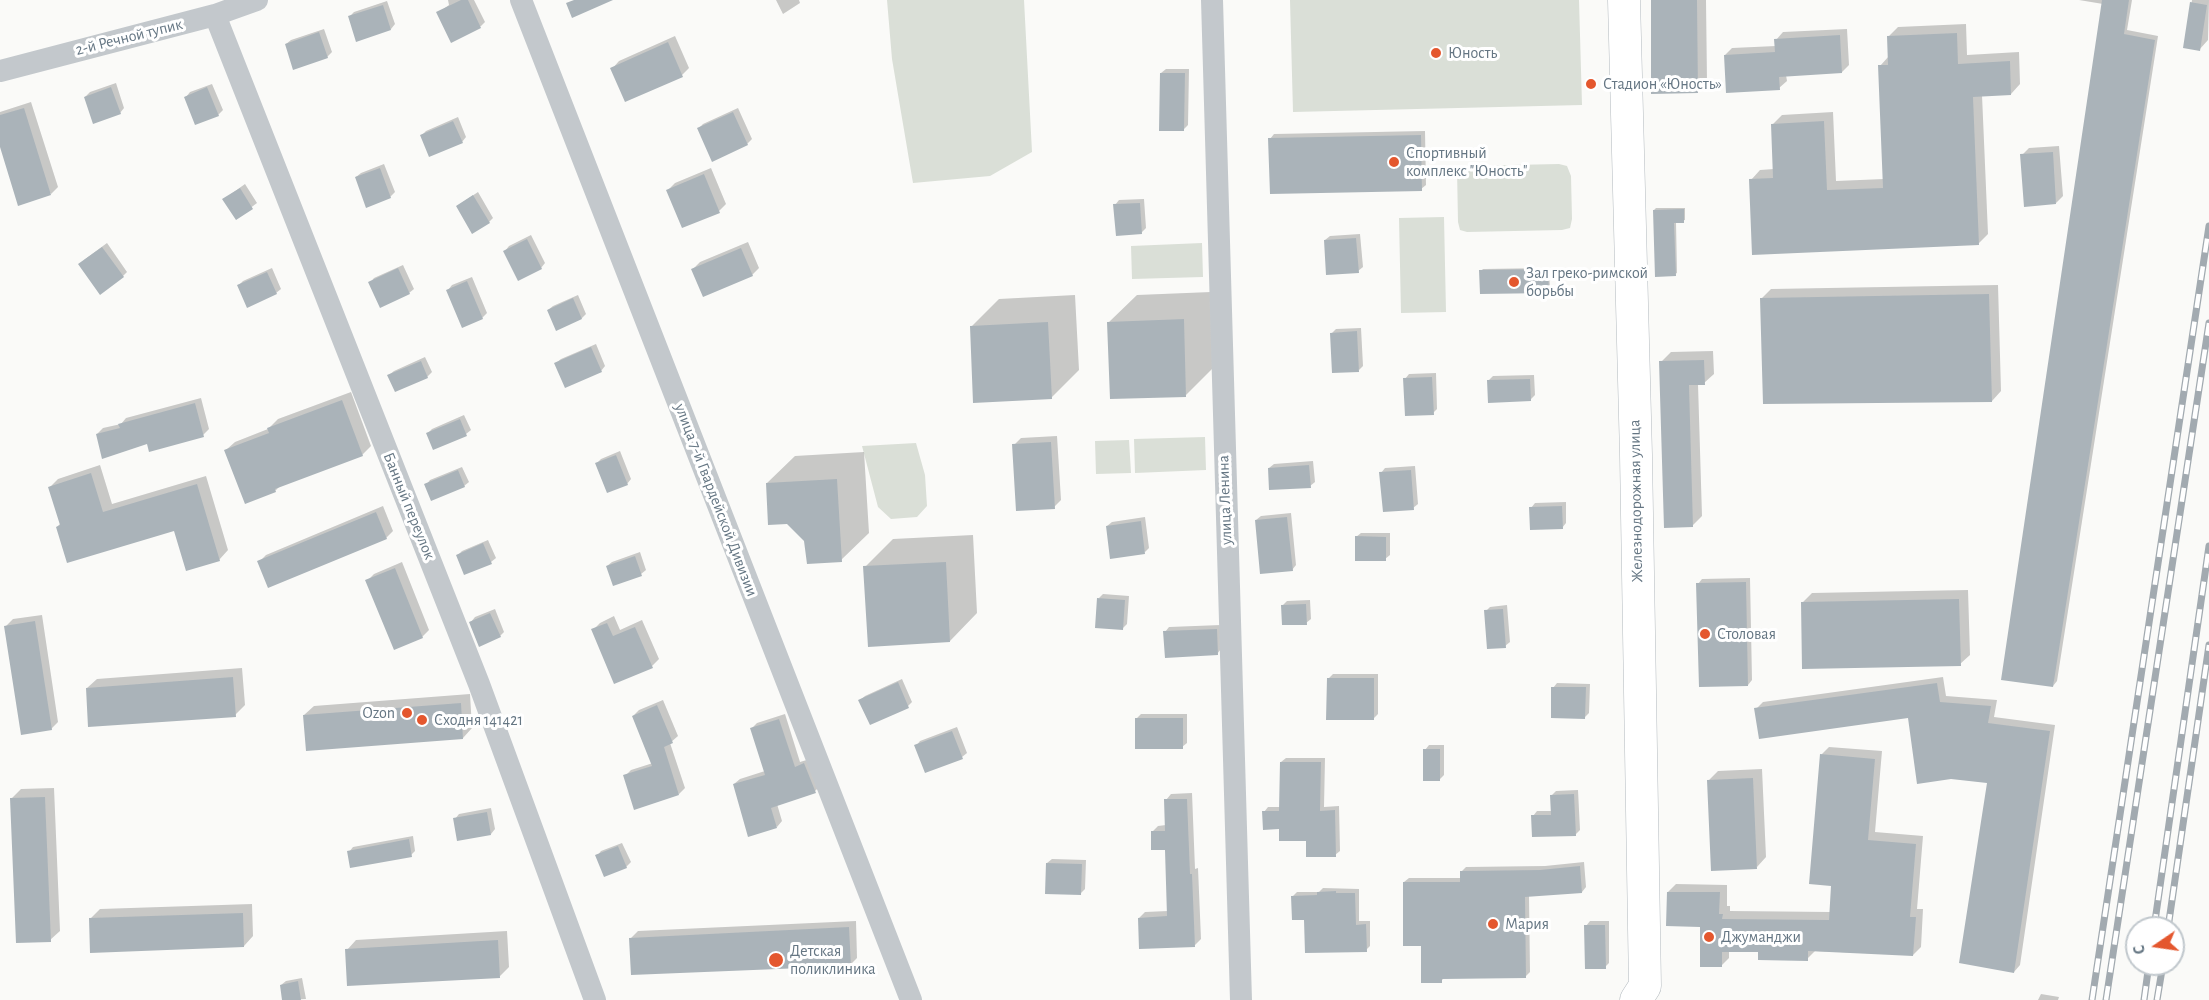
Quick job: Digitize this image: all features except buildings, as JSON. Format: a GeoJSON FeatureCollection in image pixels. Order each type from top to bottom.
{"type":"FeatureCollection","features":[{"type":"Feature","properties":{"kind":"main road","name":"Железнодорожная улица"},"geometry":{"type":"LineString","coordinates":[[1624,0],[1636,454],[1645,986],[1636,1000]]}},
{"type":"Feature","properties":{"kind":"street","name":"2-й Речной тупик"},"geometry":{"type":"LineString","coordinates":[[0,70],[215,15],[257,0]]}},
{"type":"Feature","properties":{"kind":"street","name":"улица 7-й Гвардейской Дивизии"},"geometry":{"type":"LineString","coordinates":[[521,0],[911,1000]]}},
{"type":"Feature","properties":{"kind":"street","name":"улица Ленина"},"geometry":{"type":"LineString","coordinates":[[1212,0],[1241,1000]]}},
{"type":"Feature","properties":{"kind":"street","name":"Банный переулок"},"geometry":{"type":"LineString","coordinates":[[215,15],[479,684],[595,1000]]}},
{"type":"Feature","properties":{"kind":"shaded area"},"geometry":{"type":"Polygon","coordinates":[[[887,0],[1024,0],[1032,152],[990,176],[913,183],[892,59],[887,0]]]}},
{"type":"Feature","properties":{"kind":"shaded area","name":"Юность"},"geometry":{"type":"Polygon","coordinates":[[[1290,0],[1579,0],[1582,105],[1293,112],[1290,0]]]}},
{"type":"Feature","properties":{"kind":"shaded area"},"geometry":{"type":"Polygon","coordinates":[[[1559,164],[1567,166],[1571,176],[1572,219],[1570,228],[1467,232],[1460,230],[1457,169],[1465,166],[1559,164]]]}},
{"type":"Feature","properties":{"kind":"shaded area"},"geometry":{"type":"Polygon","coordinates":[[[1444,217],[1446,312],[1401,313],[1399,218],[1444,217]]]}},
{"type":"Feature","properties":{"kind":"shaded area"},"geometry":{"type":"Polygon","coordinates":[[[1202,243],[1203,277],[1132,279],[1131,246],[1202,243]]]}},
{"type":"Feature","properties":{"kind":"shaded area"},"geometry":{"type":"Polygon","coordinates":[[[1205,437],[1206,470],[1135,473],[1134,439],[1205,437]]]}},
{"type":"Feature","properties":{"kind":"shaded area"},"geometry":{"type":"Polygon","coordinates":[[[1129,440],[1131,473],[1096,474],[1095,441],[1129,440]]]}},
{"type":"Feature","properties":{"kind":"shaded area"},"geometry":{"type":"Polygon","coordinates":[[[916,443],[925,475],[927,506],[917,517],[891,519],[878,507],[862,446],[916,443]]]}},
{"type":"Feature","properties":{"kind":"railway"},"geometry":{"type":"LineString","coordinates":[[2092,1000],[2209,226]]}},
{"type":"Feature","properties":{"kind":"railway"},"geometry":{"type":"LineString","coordinates":[[2106,1000],[2209,323]]}},
{"type":"Feature","properties":{"kind":"railway"},"geometry":{"type":"LineString","coordinates":[[2156,916],[2209,546]]}},
{"type":"Feature","properties":{"kind":"railway"},"geometry":{"type":"LineString","coordinates":[[2170,916],[2209,645]]}},
{"type":"Feature","properties":{"kind":"railway"},"geometry":{"type":"LineString","coordinates":[[2144,1000],[2147,976]]}},
{"type":"Feature","properties":{"kind":"railway"},"geometry":{"type":"LineString","coordinates":[[2157,1000],[2161,976]]}},
{"type":"Feature","properties":{"kind":"place","name":"Юность"},"geometry":{"type":"Point","coordinates":[1436,53]}},
{"type":"Feature","properties":{"kind":"place","name":"Стадион «Юность»"},"geometry":{"type":"Point","coordinates":[1591,84]}},
{"type":"Feature","properties":{"kind":"place","name":"Спортивный комплекс \"Юность\""},"geometry":{"type":"Point","coordinates":[1394,162]}},
{"type":"Feature","properties":{"kind":"place","name":"Зал греко-римской борьбы"},"geometry":{"type":"Point","coordinates":[1514,282]}},
{"type":"Feature","properties":{"kind":"place","name":"Столовая"},"geometry":{"type":"Point","coordinates":[1705,634]}},
{"type":"Feature","properties":{"kind":"place","name":"Ozon"},"geometry":{"type":"Point","coordinates":[407,713]}},
{"type":"Feature","properties":{"kind":"place","name":"Сходня 141421"},"geometry":{"type":"Point","coordinates":[422,720]}},
{"type":"Feature","properties":{"kind":"place","name":"Мария"},"geometry":{"type":"Point","coordinates":[1493,924]}},
{"type":"Feature","properties":{"kind":"place","name":"Джуманджи"},"geometry":{"type":"Point","coordinates":[1709,937]}},
{"type":"Feature","properties":{"kind":"place","name":"Детская поликлиника"},"geometry":{"type":"Point","coordinates":[776,960]}}]}
